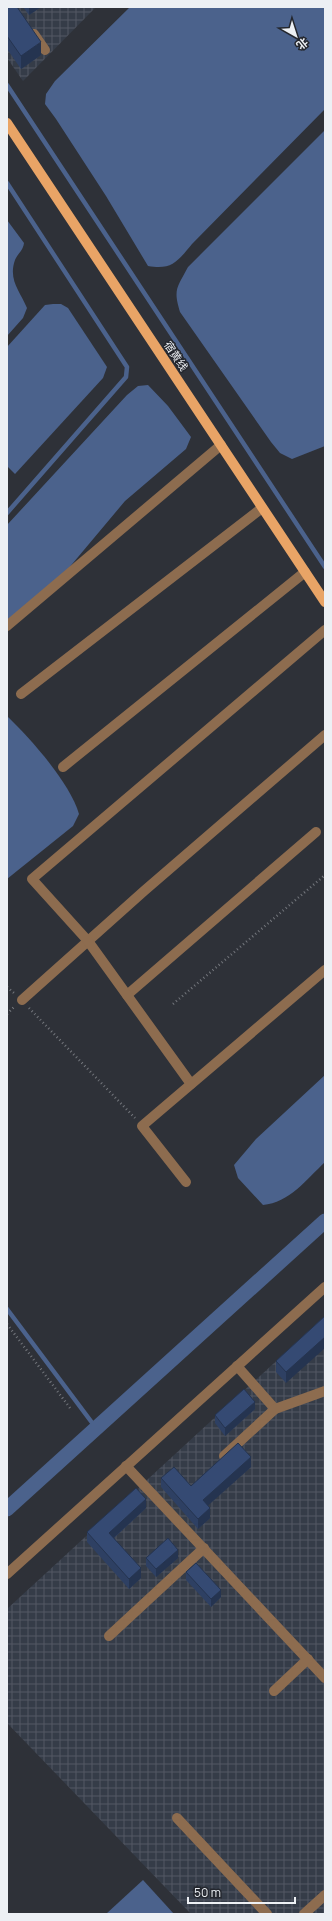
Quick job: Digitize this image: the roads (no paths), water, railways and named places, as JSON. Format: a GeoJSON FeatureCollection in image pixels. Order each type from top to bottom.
{"type":"FeatureCollection","features":[{"type":"Feature","properties":{"kind":"main road","name":"宿黄线"},"geometry":{"type":"LineString","coordinates":[[7,123],[325,602]]}},
{"type":"Feature","properties":{"kind":"street"},"geometry":{"type":"LineString","coordinates":[[28,26],[45,50]]}},
{"type":"Feature","properties":{"kind":"street"},"geometry":{"type":"LineString","coordinates":[[7,626],[221,445]]}},
{"type":"Feature","properties":{"kind":"street"},"geometry":{"type":"LineString","coordinates":[[21,694],[262,508]]}},
{"type":"Feature","properties":{"kind":"street"},"geometry":{"type":"LineString","coordinates":[[63,767],[305,572]]}},
{"type":"Feature","properties":{"kind":"street"},"geometry":{"type":"LineString","coordinates":[[191,1084],[88,941],[32,879],[325,630]]}},
{"type":"Feature","properties":{"kind":"street"},"geometry":{"type":"LineString","coordinates":[[22,1000],[325,735]]}},
{"type":"Feature","properties":{"kind":"street"},"geometry":{"type":"LineString","coordinates":[[127,995],[316,832]]}},
{"type":"Feature","properties":{"kind":"street"},"geometry":{"type":"LineString","coordinates":[[186,1182],[142,1126],[325,970]]}},
{"type":"Feature","properties":{"kind":"street"},"geometry":{"type":"LineString","coordinates":[[7,1574],[325,1287]]}},
{"type":"Feature","properties":{"kind":"street"},"geometry":{"type":"LineString","coordinates":[[238,1366],[275,1409]]}},
{"type":"Feature","properties":{"kind":"street"},"geometry":{"type":"LineString","coordinates":[[217,1463],[275,1409],[325,1391]]}},
{"type":"Feature","properties":{"kind":"street"},"geometry":{"type":"LineString","coordinates":[[126,1466],[325,1678]]}},
{"type":"Feature","properties":{"kind":"street"},"geometry":{"type":"LineString","coordinates":[[109,1636],[204,1548]]}},
{"type":"Feature","properties":{"kind":"street"},"geometry":{"type":"LineString","coordinates":[[274,1691],[308,1659]]}},
{"type":"Feature","properties":{"kind":"street"},"geometry":{"type":"LineString","coordinates":[[177,1818],[266,1914]]}},
{"type":"Feature","properties":{"kind":"street"},"geometry":{"type":"LineString","coordinates":[[304,1914],[325,1895]]}},
{"type":"Feature","properties":{"kind":"water"},"geometry":{"type":"Polygon","coordinates":[[[130,7],[325,7],[325,109],[178,260],[169,266],[163,267],[148,266],[106,196],[45,104],[46,94],[55,81],[130,7]]]}},
{"type":"Feature","properties":{"kind":"water"},"geometry":{"type":"Polygon","coordinates":[[[325,130],[325,446],[292,459],[280,453],[271,442],[180,312],[177,289],[188,267],[325,130]]]}},
{"type":"Feature","properties":{"kind":"water"},"geometry":{"type":"Polygon","coordinates":[[[7,220],[24,243],[23,248],[15,260],[13,274],[16,285],[27,308],[23,318],[7,336],[7,220]]]}},
{"type":"Feature","properties":{"kind":"water"},"geometry":{"type":"Polygon","coordinates":[[[61,304],[68,308],[107,367],[103,378],[15,474],[7,466],[7,347],[45,305],[61,304]]]}},
{"type":"Feature","properties":{"kind":"water"},"geometry":{"type":"Polygon","coordinates":[[[148,385],[168,406],[191,437],[186,449],[125,501],[68,569],[7,621],[7,525],[127,395],[138,386],[148,385]]]}},
{"type":"Feature","properties":{"kind":"water"},"geometry":{"type":"Polygon","coordinates":[[[7,716],[38,749],[59,775],[79,814],[73,826],[7,879],[7,716]]]}},
{"type":"Feature","properties":{"kind":"water"},"geometry":{"type":"Polygon","coordinates":[[[325,1075],[325,1162],[304,1183],[289,1195],[281,1200],[263,1205],[238,1178],[234,1165],[256,1139],[325,1075]]]}},
{"type":"Feature","properties":{"kind":"water"},"geometry":{"type":"Polygon","coordinates":[[[143,1880],[174,1914],[106,1914],[143,1880]]]}},
{"type":"Feature","properties":{"kind":"waterway"},"geometry":{"type":"LineString","coordinates":[[7,85],[325,567]]}},
{"type":"Feature","properties":{"kind":"waterway"},"geometry":{"type":"LineString","coordinates":[[7,183],[127,367],[126,377],[7,513]]}},
{"type":"Feature","properties":{"kind":"waterway"},"geometry":{"type":"LineString","coordinates":[[7,1509],[325,1221]]}},
{"type":"Feature","properties":{"kind":"waterway"},"geometry":{"type":"LineString","coordinates":[[7,1309],[96,1428]]}}]}
